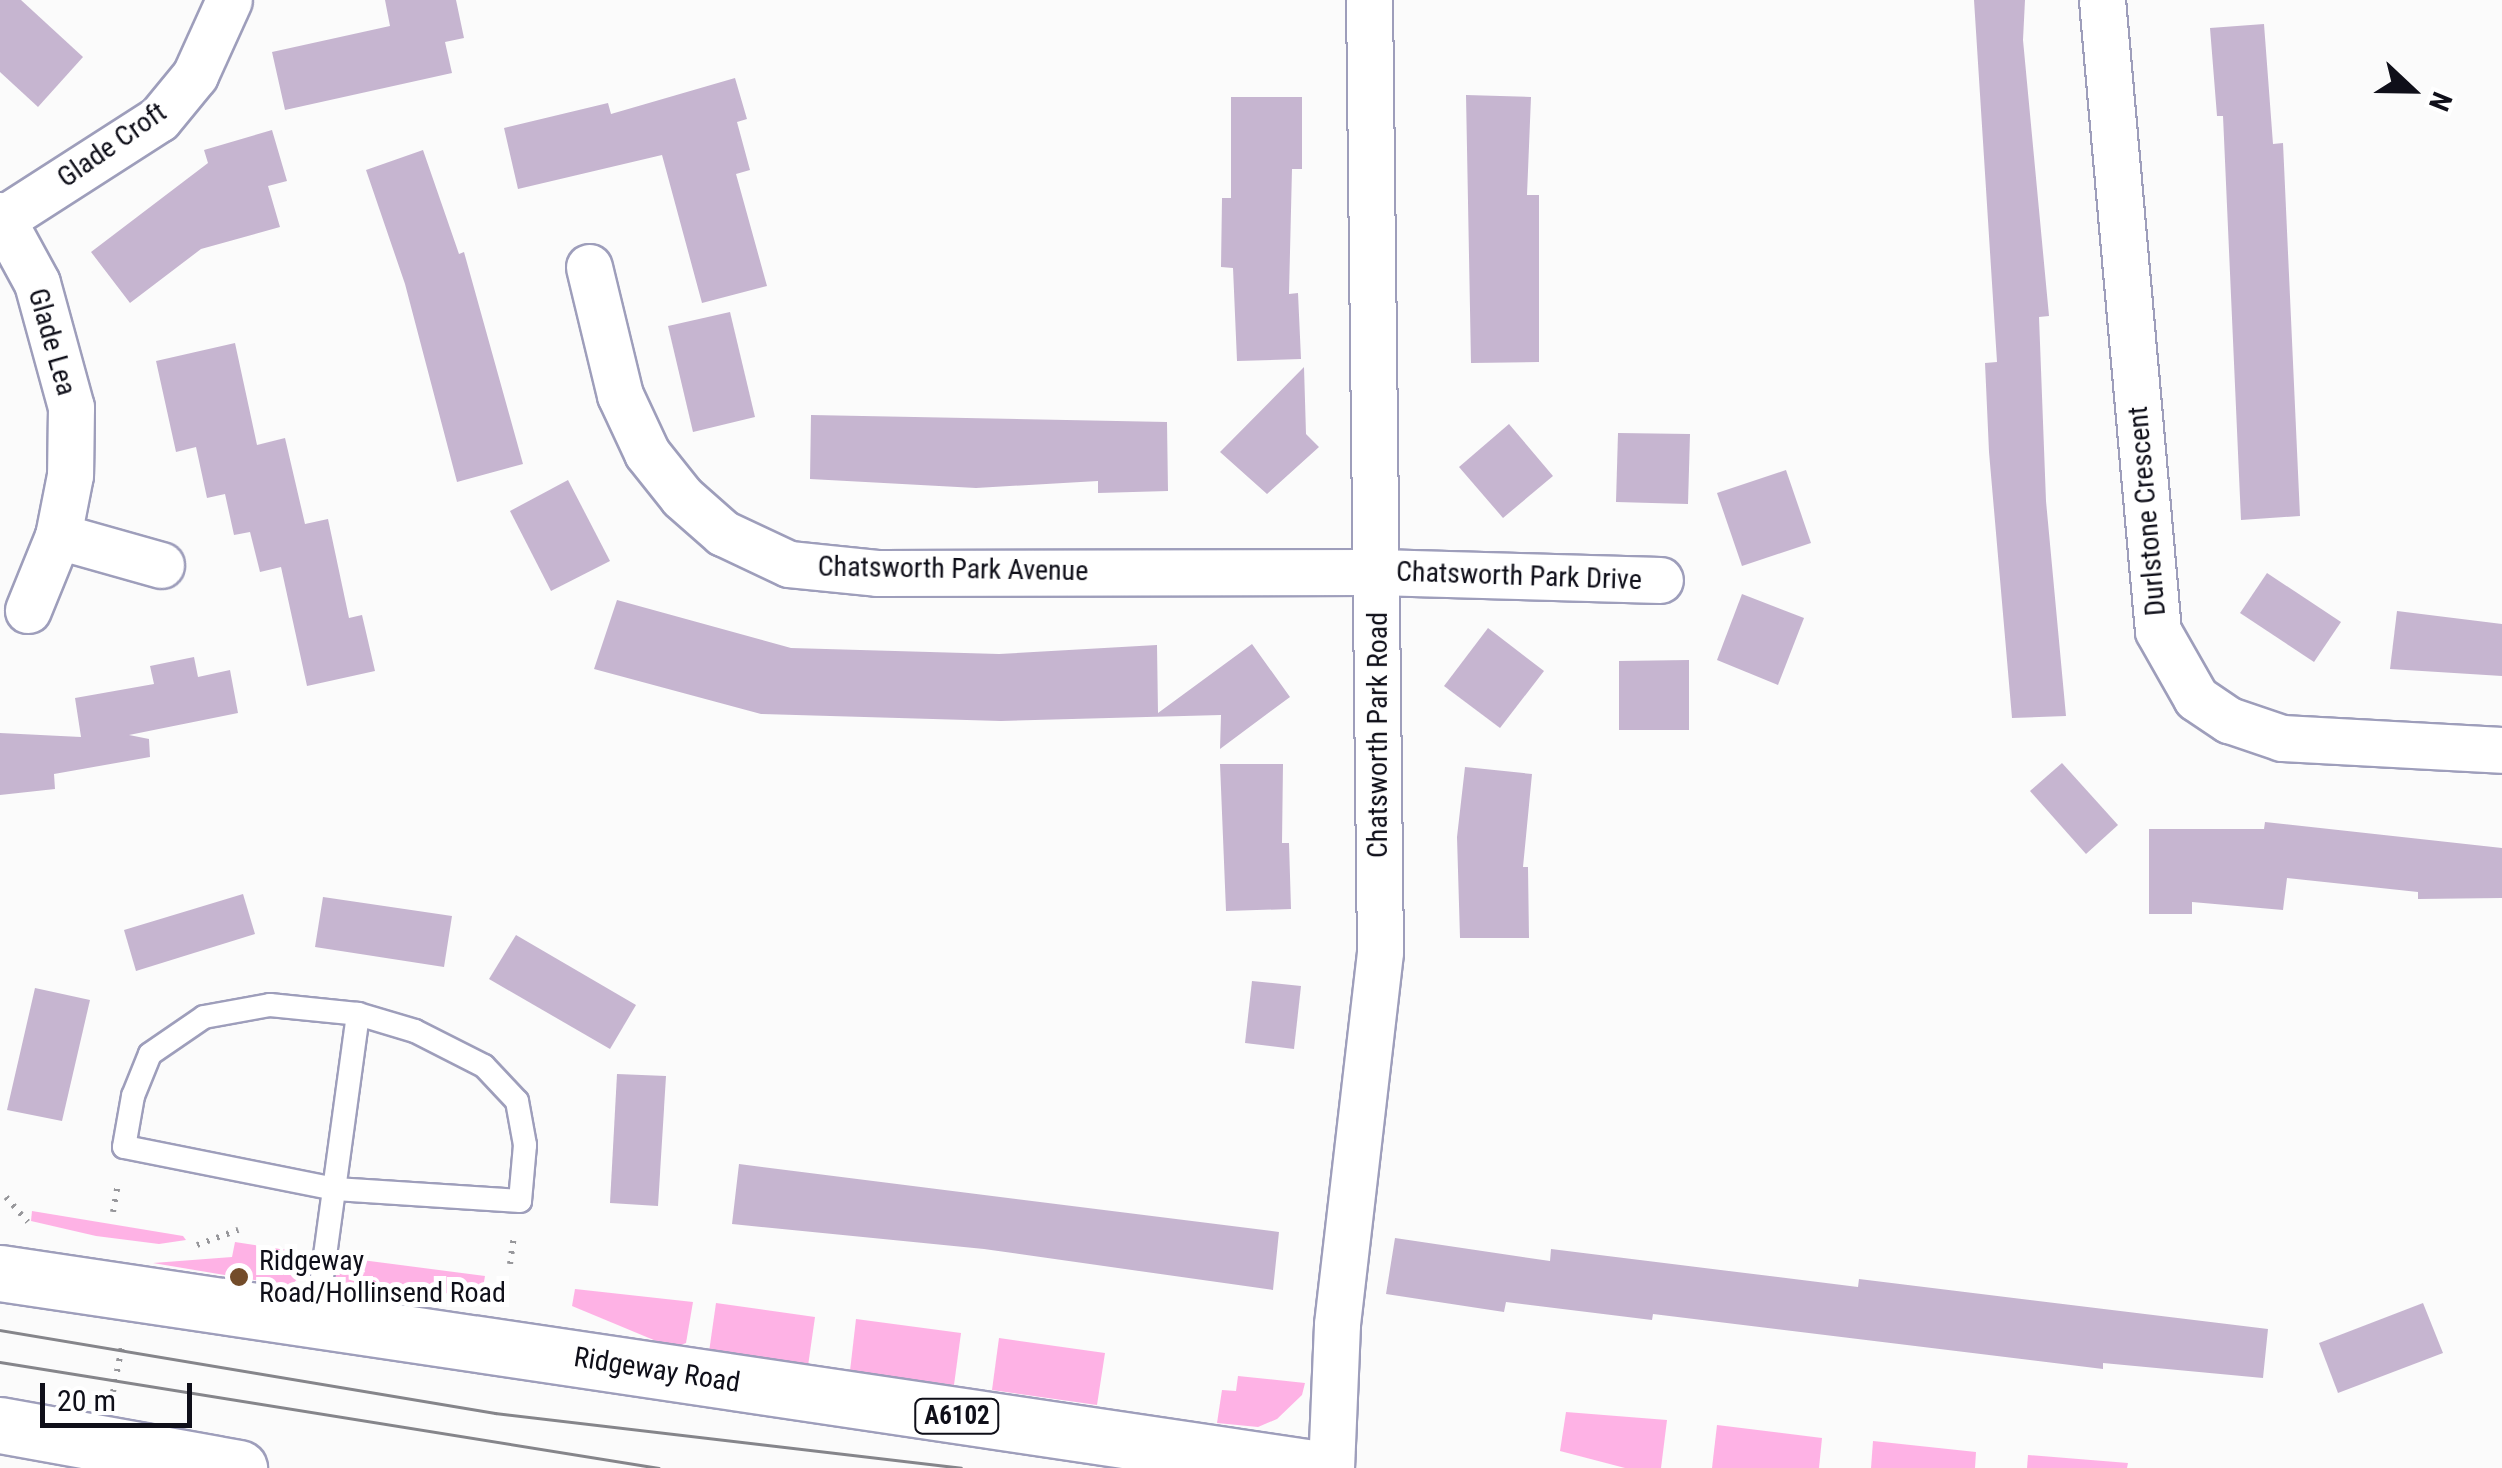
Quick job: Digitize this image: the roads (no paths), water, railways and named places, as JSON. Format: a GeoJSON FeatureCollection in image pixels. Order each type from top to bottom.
{"type":"FeatureCollection","features":[{"type":"Feature","properties":{"kind":"highway","name":"Ridgeway Road"},"geometry":{"type":"LineString","coordinates":[[0,1274],[104,1285],[316,1321],[1313,1468]]}},
{"type":"Feature","properties":{"kind":"highway"},"geometry":{"type":"LineString","coordinates":[[0,1426],[239,1468]]}},
{"type":"Feature","properties":{"kind":"street","name":"Glade Croft"},"geometry":{"type":"LineString","coordinates":[[2,217],[158,118],[196,75],[229,0]]}},
{"type":"Feature","properties":{"kind":"street","name":"Chatsworth Park Road"},"geometry":{"type":"LineString","coordinates":[[1331,1468],[1337,1324],[1380,952],[1368,0]]}},
{"type":"Feature","properties":{"kind":"street","name":"Durlstone Crescent"},"geometry":{"type":"LineString","coordinates":[[2102,0],[2158,631],[2196,698],[2229,720],[2282,738],[2502,750]]}},
{"type":"Feature","properties":{"kind":"street","name":"Glade Lea"},"geometry":{"type":"LineString","coordinates":[[2,217],[37,283],[71,407],[70,475],[58,536],[28,610]]}},
{"type":"Feature","properties":{"kind":"street","name":"Chatsworth Park Avenue"},"geometry":{"type":"LineString","coordinates":[[589,267],[620,395],[647,452],[705,518],[766,556],[877,573],[1378,572]]}},
{"type":"Feature","properties":{"kind":"street"},"geometry":{"type":"LineString","coordinates":[[58,536],[162,565]]}},
{"type":"Feature","properties":{"kind":"street","name":"Chatsworth Park Drive"},"geometry":{"type":"LineString","coordinates":[[1378,572],[1660,580]]}},
{"type":"Feature","properties":{"kind":"lane"},"geometry":{"type":"LineString","coordinates":[[270,1005],[358,1014],[415,1032],[484,1066],[517,1101],[525,1145],[520,1200],[335,1189],[124,1147],[133,1096],[150,1054],[204,1017],[270,1005]]}},
{"type":"Feature","properties":{"kind":"lane"},"geometry":{"type":"LineString","coordinates":[[316,1321],[358,1014]]}},
{"type":"Feature","properties":{"kind":"tram line"},"geometry":{"type":"LineString","coordinates":[[0,1330],[495,1413],[961,1468]]}},
{"type":"Feature","properties":{"kind":"tram line"},"geometry":{"type":"LineString","coordinates":[[0,1362],[659,1468]]}},
{"type":"Feature","properties":{"kind":"place","name":"Ridgeway Road/Hollinsend Road"},"geometry":{"type":"Point","coordinates":[239,1277]}}]}
